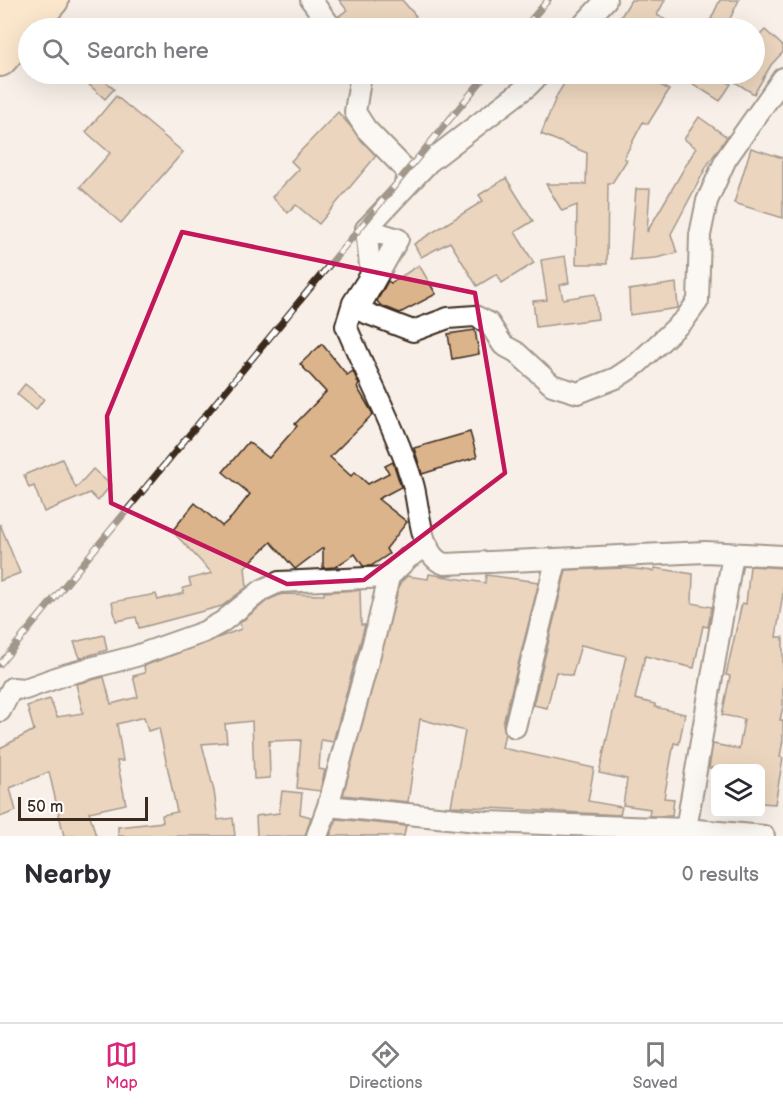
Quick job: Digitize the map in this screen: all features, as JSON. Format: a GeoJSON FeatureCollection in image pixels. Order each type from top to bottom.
{"type":"FeatureCollection","features":[{"type":"Feature","properties":{"kind":"highway"},"geometry":{"type":"LineString","coordinates":[[0,20],[17,0]]}},
{"type":"Feature","properties":{"kind":"highway"},"geometry":{"type":"LineString","coordinates":[[36,18],[52,0]]}},
{"type":"Feature","properties":{"kind":"highway"},"geometry":{"type":"LineString","coordinates":[[0,60],[18,39]]}},
{"type":"Feature","properties":{"kind":"street"},"geometry":{"type":"LineString","coordinates":[[311,0],[324,18]]}},
{"type":"Feature","properties":{"kind":"street"},"geometry":{"type":"LineString","coordinates":[[589,18],[606,0]]}},
{"type":"Feature","properties":{"kind":"street"},"geometry":{"type":"LineString","coordinates":[[366,229],[398,239],[358,310],[413,331],[448,318],[475,316],[489,323],[502,345],[516,352],[552,385],[578,393],[594,388],[638,364],[686,319],[698,301],[700,235],[706,201],[726,159],[783,78]]}},
{"type":"Feature","properties":{"kind":"street"},"geometry":{"type":"LineString","coordinates":[[359,84],[355,112],[366,129],[407,171],[405,185]]}},
{"type":"Feature","properties":{"kind":"street"},"geometry":{"type":"LineString","coordinates":[[530,84],[429,162],[366,229],[371,275],[353,303],[346,326],[414,485],[419,520],[429,555],[435,562],[445,564],[556,561],[705,552],[783,556]]}},
{"type":"Feature","properties":{"kind":"street"},"geometry":{"type":"LineString","coordinates":[[316,836],[327,806],[376,632],[389,577],[409,557],[428,546]]}},
{"type":"Feature","properties":{"kind":"street"},"geometry":{"type":"LineString","coordinates":[[686,828],[733,554]]}},
{"type":"Feature","properties":{"kind":"street"},"geometry":{"type":"LineString","coordinates":[[515,727],[556,561]]}},
{"type":"Feature","properties":{"kind":"street"},"geometry":{"type":"LineString","coordinates":[[0,711],[12,688],[25,689],[64,675],[136,656],[204,632],[222,622],[270,584],[389,577]]}},
{"type":"Feature","properties":{"kind":"street"},"geometry":{"type":"LineString","coordinates":[[327,806],[486,829],[686,828],[764,836]]}},
{"type":"Feature","properties":{"kind":"highlighted area"},"geometry":{"type":"Polygon","coordinates":[[[182,232],[475,293],[505,473],[364,580],[287,584],[111,503],[107,416],[182,232]]]}},
{"type":"Feature","properties":{"kind":"building"},"geometry":{"type":"Polygon","coordinates":[[[339,0],[402,0],[416,16],[414,18],[341,18],[339,16],[347,10],[339,0]]]}},
{"type":"Feature","properties":{"kind":"building"},"geometry":{"type":"Polygon","coordinates":[[[631,0],[665,0],[657,15],[662,18],[620,18],[631,0]]]}},
{"type":"Feature","properties":{"kind":"building"},"geometry":{"type":"Polygon","coordinates":[[[720,0],[739,0],[730,18],[711,18],[720,0]]]}},
{"type":"Feature","properties":{"kind":"building"},"geometry":{"type":"Polygon","coordinates":[[[765,30],[783,46],[783,52],[765,75],[765,30]]]}},
{"type":"Feature","properties":{"kind":"building"},"geometry":{"type":"Polygon","coordinates":[[[88,84],[109,84],[114,89],[105,99],[88,84]]]}},
{"type":"Feature","properties":{"kind":"building"},"geometry":{"type":"Polygon","coordinates":[[[564,84],[659,84],[669,90],[648,124],[643,122],[624,158],[627,160],[612,183],[608,183],[607,264],[576,264],[577,205],[562,211],[546,184],[586,184],[587,153],[541,134],[564,84]]]}},
{"type":"Feature","properties":{"kind":"building"},"geometry":{"type":"Polygon","coordinates":[[[693,84],[731,84],[720,101],[693,84]]]}},
{"type":"Feature","properties":{"kind":"building"},"geometry":{"type":"Polygon","coordinates":[[[738,84],[760,84],[754,94],[738,84]]]}},
{"type":"Feature","properties":{"kind":"building"},"geometry":{"type":"Polygon","coordinates":[[[116,96],[183,152],[121,223],[80,187],[110,153],[86,132],[116,96]]]}},
{"type":"Feature","properties":{"kind":"building"},"geometry":{"type":"Polygon","coordinates":[[[338,112],[376,156],[319,224],[296,205],[288,213],[272,197],[299,169],[291,161],[338,112]]]}},
{"type":"Feature","properties":{"kind":"building"},"geometry":{"type":"Polygon","coordinates":[[[699,117],[727,137],[708,164],[671,234],[677,253],[656,258],[630,260],[636,189],[650,189],[647,232],[696,148],[684,139],[699,117]]]}},
{"type":"Feature","properties":{"kind":"building"},"geometry":{"type":"Polygon","coordinates":[[[751,148],[783,158],[783,218],[734,203],[751,148]]]}},
{"type":"Feature","properties":{"kind":"building"},"geometry":{"type":"Polygon","coordinates":[[[506,178],[533,221],[515,232],[534,263],[502,283],[497,274],[477,286],[450,242],[421,257],[414,244],[483,201],[479,195],[506,178]]]}},
{"type":"Feature","properties":{"kind":"building"},"geometry":{"type":"Polygon","coordinates":[[[565,256],[569,283],[560,285],[563,299],[595,294],[598,319],[536,327],[533,301],[547,300],[541,260],[565,256]]]}},
{"type":"Feature","properties":{"kind":"building"},"geometry":{"type":"Polygon","coordinates":[[[419,265],[436,294],[400,313],[380,305],[377,301],[388,281],[391,283],[419,265]]]}},
{"type":"Feature","properties":{"kind":"building"},"geometry":{"type":"Polygon","coordinates":[[[676,283],[678,308],[630,315],[629,290],[676,283]]]}},
{"type":"Feature","properties":{"kind":"building"},"geometry":{"type":"Polygon","coordinates":[[[475,330],[479,354],[452,359],[448,334],[475,330]]]}},
{"type":"Feature","properties":{"kind":"building"},"geometry":{"type":"Polygon","coordinates":[[[322,344],[347,375],[353,371],[359,385],[357,387],[373,414],[330,457],[351,476],[355,472],[368,484],[389,473],[385,466],[393,462],[401,487],[378,499],[407,522],[386,549],[389,554],[371,566],[363,566],[355,554],[335,567],[323,568],[323,548],[295,569],[271,542],[245,567],[247,587],[222,606],[139,628],[136,617],[116,621],[112,602],[156,594],[158,600],[184,593],[183,588],[191,586],[189,579],[212,573],[172,531],[195,503],[222,526],[232,517],[250,494],[223,472],[248,442],[269,458],[297,426],[295,424],[326,392],[300,364],[322,344]]]}},
{"type":"Feature","properties":{"kind":"building"},"geometry":{"type":"Polygon","coordinates":[[[25,384],[44,399],[36,410],[17,394],[25,384]]]}},
{"type":"Feature","properties":{"kind":"building"},"geometry":{"type":"Polygon","coordinates":[[[470,432],[477,457],[422,474],[414,448],[470,432]]]}},
{"type":"Feature","properties":{"kind":"building"},"geometry":{"type":"Polygon","coordinates":[[[62,459],[76,488],[93,469],[111,485],[98,501],[90,493],[44,512],[34,486],[29,488],[24,475],[62,459]]]}},
{"type":"Feature","properties":{"kind":"building"},"geometry":{"type":"Polygon","coordinates":[[[0,524],[20,573],[0,581],[0,524]]]}},
{"type":"Feature","properties":{"kind":"building"},"geometry":{"type":"Polygon","coordinates":[[[750,566],[783,568],[783,593],[776,637],[783,637],[783,707],[780,720],[783,720],[783,740],[780,757],[783,758],[775,804],[765,803],[765,764],[711,764],[709,768],[713,744],[739,749],[744,719],[722,715],[730,676],[726,675],[742,603],[746,604],[750,566]]]}},
{"type":"Feature","properties":{"kind":"building"},"geometry":{"type":"Polygon","coordinates":[[[624,568],[654,571],[655,568],[693,574],[692,603],[712,607],[708,627],[703,626],[694,668],[645,656],[635,699],[655,704],[655,707],[685,714],[679,744],[674,743],[664,798],[674,799],[672,816],[649,816],[650,809],[623,805],[627,779],[599,773],[626,656],[581,645],[572,676],[556,672],[547,708],[533,705],[566,570],[624,568]]]}},
{"type":"Feature","properties":{"kind":"building"},"geometry":{"type":"Polygon","coordinates":[[[429,574],[485,583],[486,575],[539,582],[503,724],[505,733],[502,748],[594,768],[588,801],[622,807],[620,815],[451,806],[465,731],[420,719],[408,802],[343,795],[400,583],[407,576],[428,579],[429,574]]]}},
{"type":"Feature","properties":{"kind":"building"},"geometry":{"type":"Polygon","coordinates":[[[360,590],[361,625],[365,625],[333,742],[321,740],[319,769],[325,770],[320,791],[297,788],[301,740],[269,741],[270,778],[254,779],[252,721],[225,724],[227,742],[202,744],[214,791],[218,820],[233,818],[235,836],[118,836],[118,827],[163,822],[162,815],[177,812],[159,728],[148,731],[144,717],[117,724],[123,761],[117,761],[126,804],[89,812],[96,836],[64,836],[49,772],[10,788],[16,811],[0,817],[0,748],[34,730],[27,706],[50,699],[57,717],[83,713],[76,684],[104,677],[111,704],[138,697],[133,676],[145,673],[144,666],[241,629],[240,623],[268,600],[282,594],[324,595],[324,592],[360,590]]]}},
{"type":"Feature","properties":{"kind":"building"},"geometry":{"type":"Polygon","coordinates":[[[104,635],[107,650],[80,658],[74,642],[104,635]]]}},
{"type":"Feature","properties":{"kind":"building"},"geometry":{"type":"Polygon","coordinates":[[[282,791],[302,793],[300,814],[311,817],[305,836],[257,836],[256,816],[279,813],[282,791]]]}},
{"type":"Feature","properties":{"kind":"building"},"geometry":{"type":"Polygon","coordinates":[[[337,819],[406,826],[404,836],[330,836],[337,819]]]}},
{"type":"Feature","properties":{"kind":"railway"},"geometry":{"type":"LineString","coordinates":[[533,18],[548,0]]}},
{"type":"Feature","properties":{"kind":"railway"},"geometry":{"type":"LineString","coordinates":[[0,664],[479,84]]}}]}
